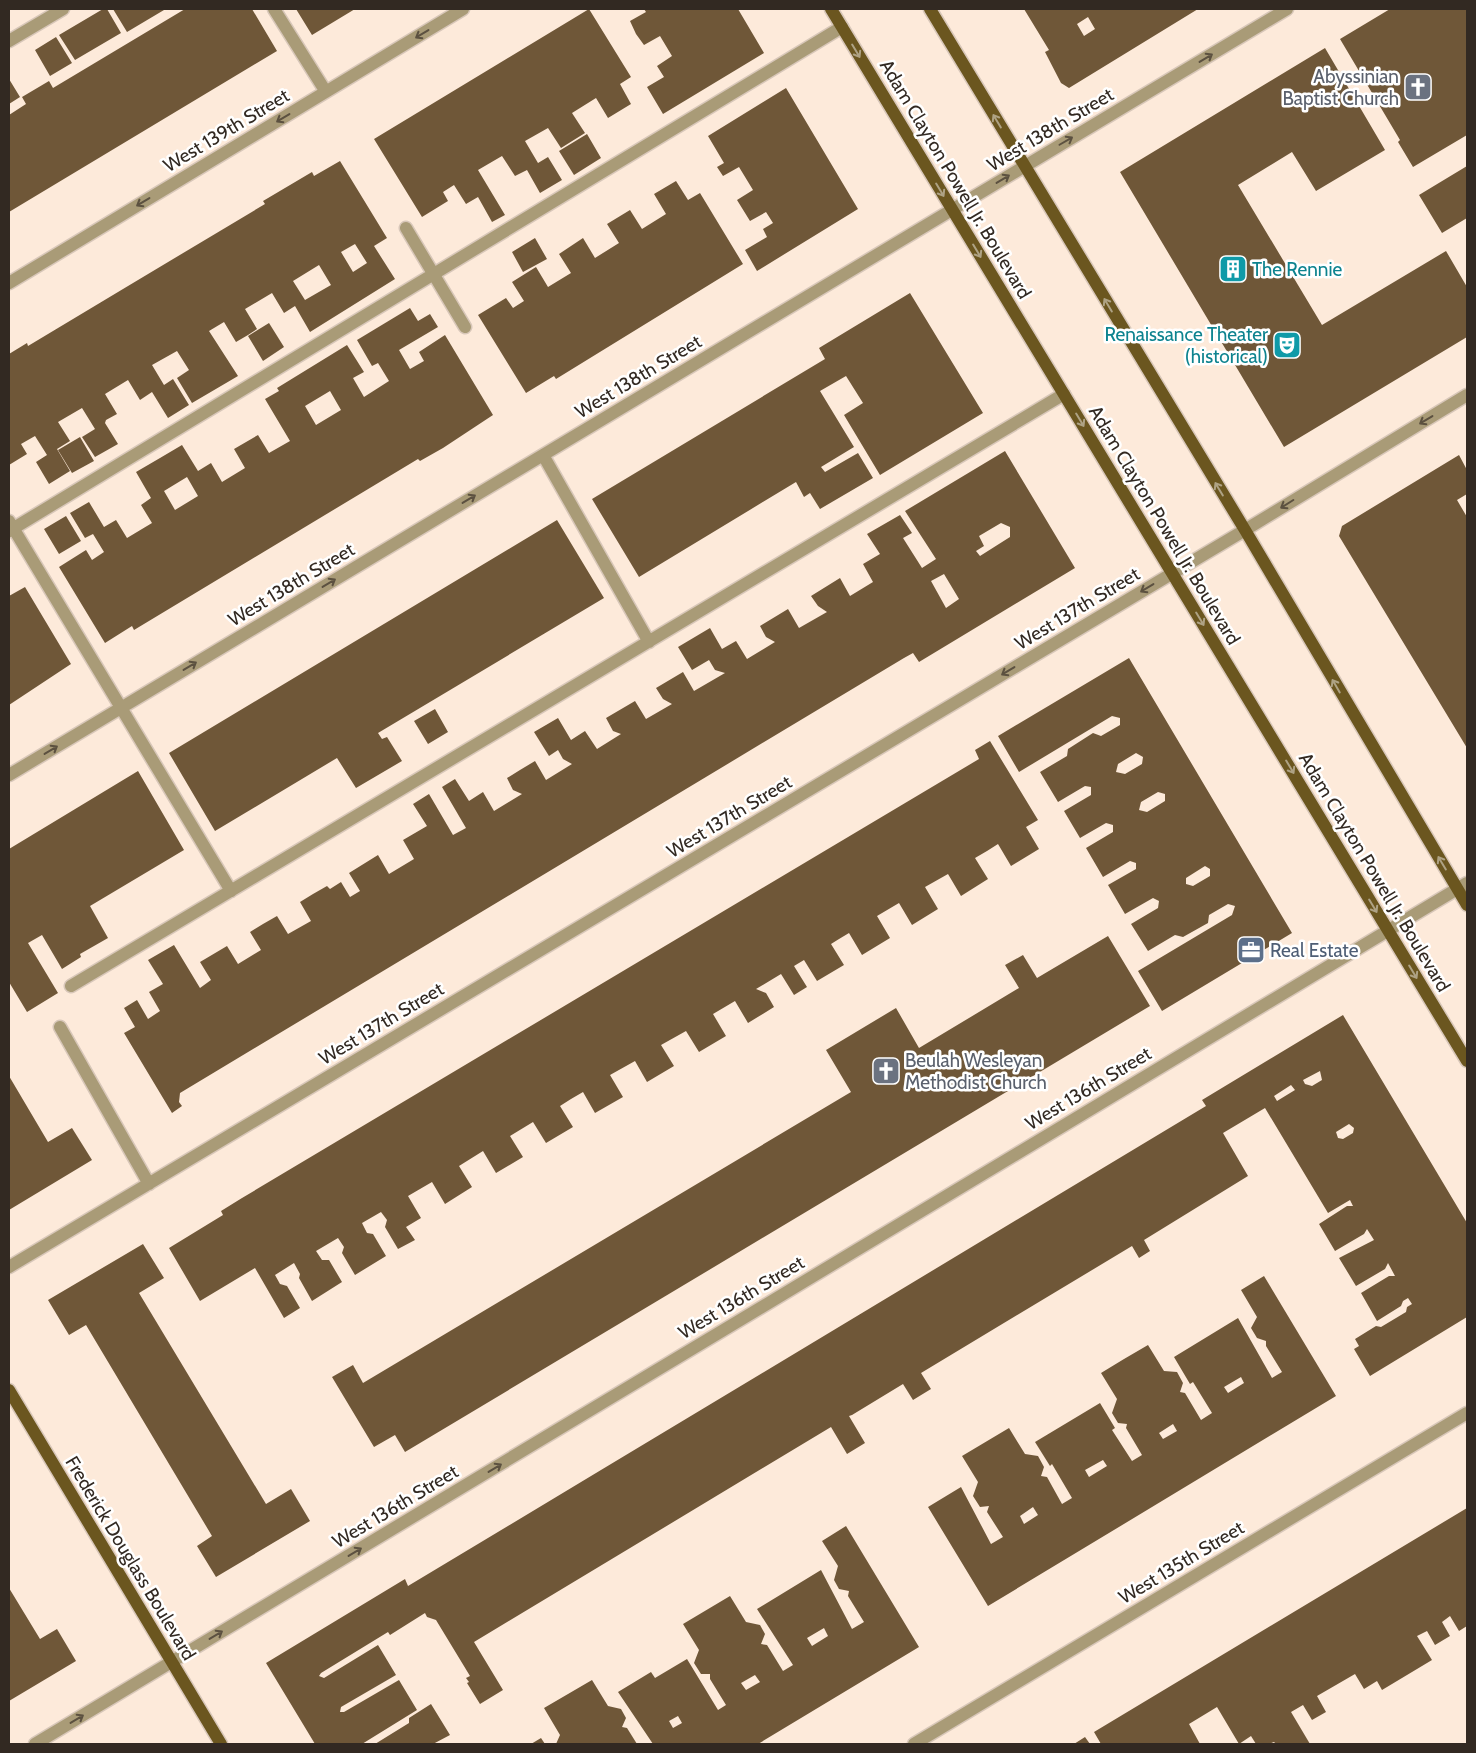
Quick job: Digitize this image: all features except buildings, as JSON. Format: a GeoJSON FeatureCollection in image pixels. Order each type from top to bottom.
{"type":"FeatureCollection","features":[{"type":"Feature","properties":{"kind":"main road","name":"Adam Clayton Powell Jr. Boulevard"},"geometry":{"type":"LineString","coordinates":[[831,9],[1467,1062]]}},
{"type":"Feature","properties":{"kind":"main road"},"geometry":{"type":"LineString","coordinates":[[930,9],[1462,886],[1467,905]]}},
{"type":"Feature","properties":{"kind":"main road","name":"Frederick Douglass Boulevard"},"geometry":{"type":"LineString","coordinates":[[9,1390],[221,1744]]}},
{"type":"Feature","properties":{"kind":"street"},"geometry":{"type":"LineString","coordinates":[[9,41],[63,9]]}},
{"type":"Feature","properties":{"kind":"street"},"geometry":{"type":"LineString","coordinates":[[274,9],[326,92]]}},
{"type":"Feature","properties":{"kind":"street","name":"West 139th Street"},"geometry":{"type":"LineString","coordinates":[[9,283],[463,9]]}},
{"type":"Feature","properties":{"kind":"street","name":"West 138th Street"},"geometry":{"type":"LineString","coordinates":[[9,775],[1287,9]]}},
{"type":"Feature","properties":{"kind":"street"},"geometry":{"type":"LineString","coordinates":[[231,891],[10,526],[842,27]]}},
{"type":"Feature","properties":{"kind":"street"},"geometry":{"type":"LineString","coordinates":[[406,228],[464,327]]}},
{"type":"Feature","properties":{"kind":"street"},"geometry":{"type":"LineString","coordinates":[[71,986],[1064,394]]}},
{"type":"Feature","properties":{"kind":"street","name":"West 137th Street"},"geometry":{"type":"LineString","coordinates":[[9,1267],[1245,530],[1467,395]]}},
{"type":"Feature","properties":{"kind":"street"},"geometry":{"type":"LineString","coordinates":[[543,455],[649,642]]}},
{"type":"Feature","properties":{"kind":"street","name":"West 136th Street"},"geometry":{"type":"LineString","coordinates":[[35,1744],[1462,886]]}},
{"type":"Feature","properties":{"kind":"street"},"geometry":{"type":"LineString","coordinates":[[60,1027],[149,1184]]}},
{"type":"Feature","properties":{"kind":"street","name":"West 135th Street"},"geometry":{"type":"LineString","coordinates":[[914,1744],[1467,1413]]}},
{"type":"Feature","properties":{"kind":"place","name":"Abyssinian Baptist Church"},"geometry":{"type":"Point","coordinates":[1418,87]}},
{"type":"Feature","properties":{"kind":"place","name":"The Rennie"},"geometry":{"type":"Point","coordinates":[1233,269]}},
{"type":"Feature","properties":{"kind":"place","name":"Renaissance Theater (historical)"},"geometry":{"type":"Point","coordinates":[1287,345]}},
{"type":"Feature","properties":{"kind":"place","name":"Real Estate"},"geometry":{"type":"Point","coordinates":[1251,950]}},
{"type":"Feature","properties":{"kind":"place","name":"Beulah Wesleyan Methodist Church"},"geometry":{"type":"Point","coordinates":[886,1071]}}]}
